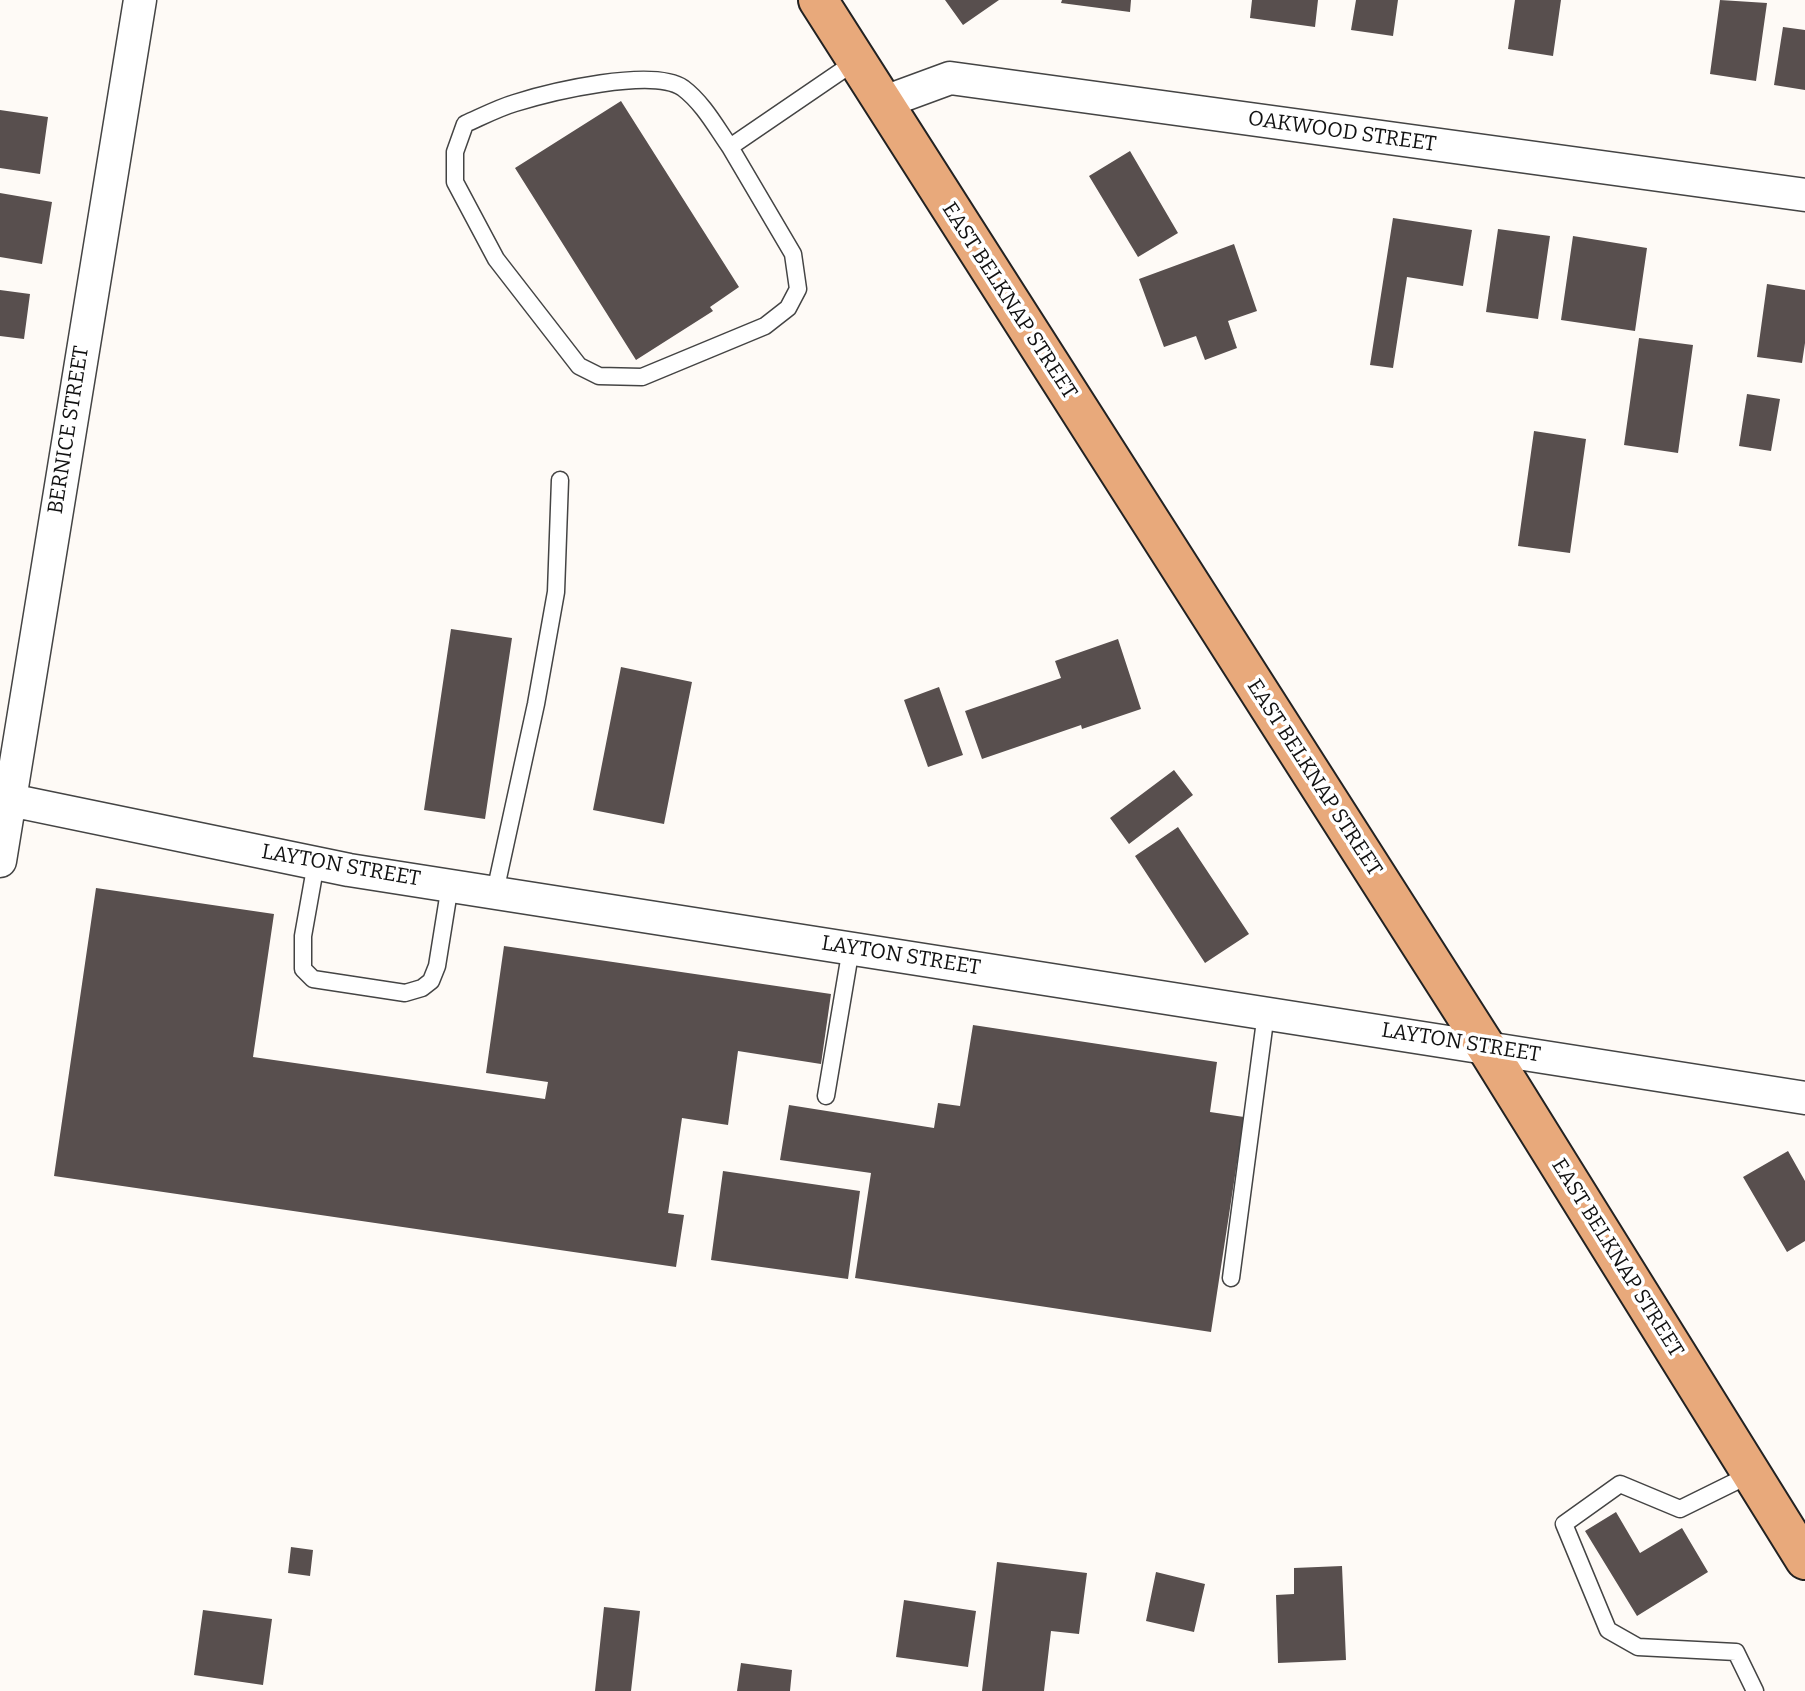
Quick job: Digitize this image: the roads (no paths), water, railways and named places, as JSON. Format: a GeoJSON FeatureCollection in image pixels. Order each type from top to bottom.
{"type":"FeatureCollection","features":[{"type":"Feature","properties":{"kind":"main road","name":"EAST BELKNAP STREET"},"geometry":{"type":"LineString","coordinates":[[818,0],[1486,1047],[1805,1560]]}},
{"type":"Feature","properties":{"kind":"street","name":"BERNICE STREET"},"geometry":{"type":"LineString","coordinates":[[0,861],[4,799],[140,0]]}},
{"type":"Feature","properties":{"kind":"street","name":"OAKWOOD STREET"},"geometry":{"type":"LineString","coordinates":[[883,103],[950,78],[1805,195]]}},
{"type":"Feature","properties":{"kind":"street","name":"LAYTON STREET"},"geometry":{"type":"LineString","coordinates":[[4,799],[316,863],[450,886],[1805,1098]]}},
{"type":"Feature","properties":{"kind":"lane"},"geometry":{"type":"LineString","coordinates":[[730,147],[856,61]]}},
{"type":"Feature","properties":{"kind":"lane"},"geometry":{"type":"LineString","coordinates":[[653,79],[681,86],[699,103],[730,147],[793,254],[798,289],[788,308],[765,326],[642,377],[599,376],[579,366],[496,259],[455,182],[455,152],[465,124],[514,103],[612,82],[653,79]]}},
{"type":"Feature","properties":{"kind":"lane"},"geometry":{"type":"LineString","coordinates":[[495,892],[536,704],[556,592],[560,480]]}},
{"type":"Feature","properties":{"kind":"lane"},"geometry":{"type":"LineString","coordinates":[[316,863],[302,953],[303,969],[313,979],[405,993],[422,988],[431,981],[437,966],[450,886]]}},
{"type":"Feature","properties":{"kind":"lane"},"geometry":{"type":"LineString","coordinates":[[826,1096],[851,948]]}},
{"type":"Feature","properties":{"kind":"lane"},"geometry":{"type":"LineString","coordinates":[[1230,1278],[1266,1013]]}},
{"type":"Feature","properties":{"kind":"lane"},"geometry":{"type":"LineString","coordinates":[[1751,1474],[1680,1509],[1620,1484],[1564,1524],[1608,1630],[1638,1647],[1735,1652],[1755,1691]]}}]}
